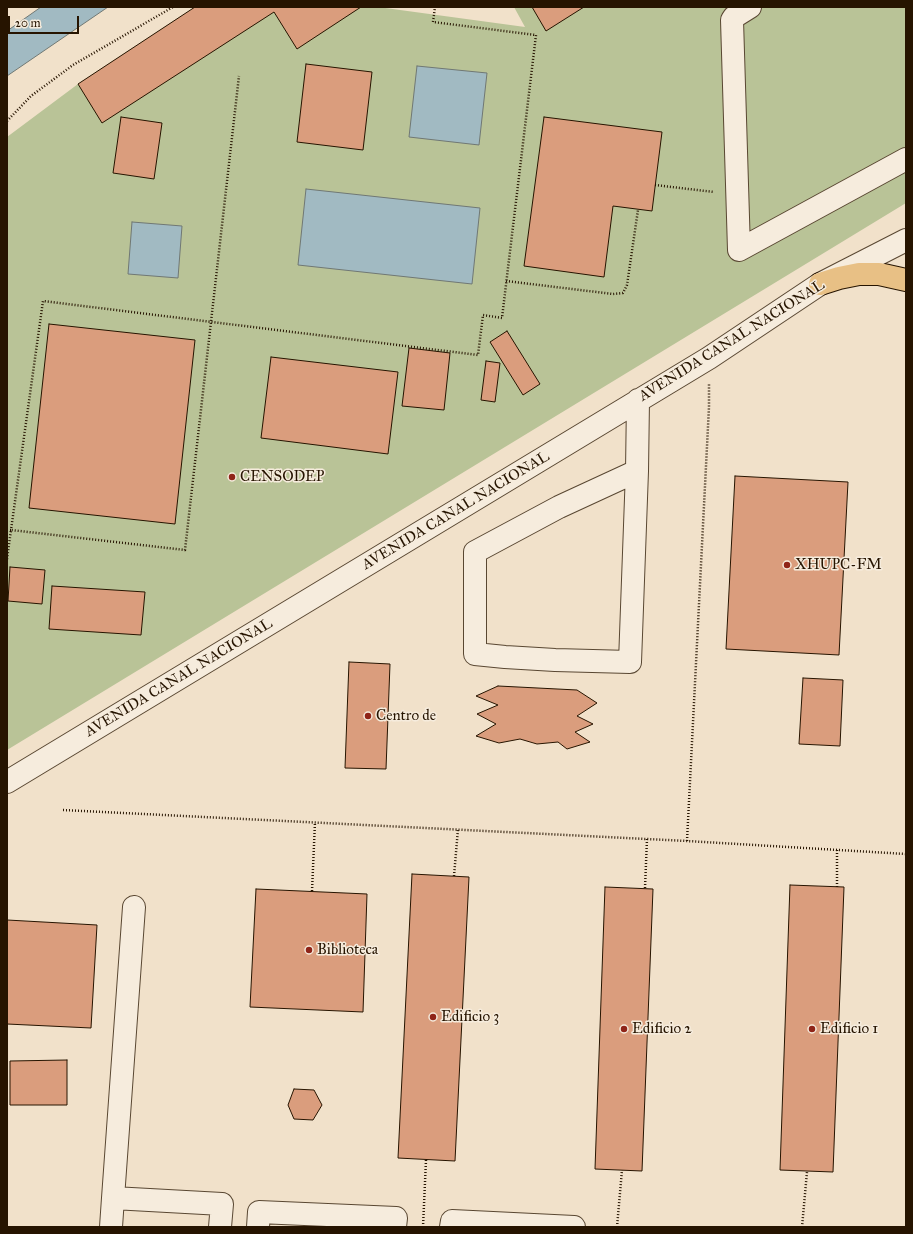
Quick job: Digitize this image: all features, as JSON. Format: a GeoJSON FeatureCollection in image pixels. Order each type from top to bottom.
{"type":"FeatureCollection","features":[{"type":"Feature","properties":{"kind":"main road"},"geometry":{"type":"LineString","coordinates":[[820,284],[859,274],[879,274],[906,280]]}},
{"type":"Feature","properties":{"kind":"street"},"geometry":{"type":"LineString","coordinates":[[750,7],[734,17],[732,20],[739,250],[906,159]]}},
{"type":"Feature","properties":{"kind":"street","name":"AVENIDA CANAL NACIONAL"},"geometry":{"type":"LineString","coordinates":[[7,782],[709,358],[820,284],[906,240]]}},
{"type":"Feature","properties":{"kind":"street"},"geometry":{"type":"LineString","coordinates":[[637,471],[559,507],[475,552],[475,654],[630,662],[637,471],[638,400]]}},
{"type":"Feature","properties":{"kind":"street"},"geometry":{"type":"LineString","coordinates":[[111,1227],[134,907]]}},
{"type":"Feature","properties":{"kind":"street"},"geometry":{"type":"LineString","coordinates":[[113,1198],[222,1204],[220,1227]]}},
{"type":"Feature","properties":{"kind":"street"},"geometry":{"type":"LineString","coordinates":[[258,1227],[259,1212],[396,1218],[395,1227]]}},
{"type":"Feature","properties":{"kind":"street"},"geometry":{"type":"LineString","coordinates":[[451,1227],[452,1221],[574,1227]]}},
{"type":"Feature","properties":{"kind":"path"},"geometry":{"type":"LineString","coordinates":[[7,121],[32,96],[73,65],[173,7]]}},
{"type":"Feature","properties":{"kind":"path"},"geometry":{"type":"LineString","coordinates":[[7,559],[9,530],[43,301],[478,355],[483,315],[502,318],[536,35],[434,22],[435,7]]}},
{"type":"Feature","properties":{"kind":"path"},"geometry":{"type":"LineString","coordinates":[[9,530],[185,550],[239,76]]}},
{"type":"Feature","properties":{"kind":"path"},"geometry":{"type":"LineString","coordinates":[[655,184],[737,195]]}},
{"type":"Feature","properties":{"kind":"path"},"geometry":{"type":"LineString","coordinates":[[506,281],[613,294],[623,292],[627,285],[638,210]]}},
{"type":"Feature","properties":{"kind":"path"},"geometry":{"type":"LineString","coordinates":[[687,841],[709,407],[709,358]]}},
{"type":"Feature","properties":{"kind":"path"},"geometry":{"type":"LineString","coordinates":[[63,810],[458,829],[906,854]]}},
{"type":"Feature","properties":{"kind":"path"},"geometry":{"type":"LineString","coordinates":[[312,891],[315,822]]}},
{"type":"Feature","properties":{"kind":"path"},"geometry":{"type":"LineString","coordinates":[[454,876],[458,829]]}},
{"type":"Feature","properties":{"kind":"path"},"geometry":{"type":"LineString","coordinates":[[645,888],[647,839]]}},
{"type":"Feature","properties":{"kind":"path"},"geometry":{"type":"LineString","coordinates":[[837,850],[837,888]]}},
{"type":"Feature","properties":{"kind":"path"},"geometry":{"type":"LineString","coordinates":[[423,1227],[426,1160]]}},
{"type":"Feature","properties":{"kind":"path"},"geometry":{"type":"LineString","coordinates":[[618,1227],[622,1170]]}},
{"type":"Feature","properties":{"kind":"path"},"geometry":{"type":"LineString","coordinates":[[802,1227],[807,1172]]}},
{"type":"Feature","properties":{"kind":"green space","name":"CENSODEP"},"geometry":{"type":"Polygon","coordinates":[[[195,7],[378,7],[525,27],[514,7],[906,7],[906,203],[7,750],[7,137],[78,84],[195,7]]]}},
{"type":"Feature","properties":{"kind":"water"},"geometry":{"type":"Polygon","coordinates":[[[41,7],[108,7],[7,76],[7,31],[41,7]]]}},
{"type":"Feature","properties":{"kind":"water"},"geometry":{"type":"Polygon","coordinates":[[[417,66],[487,73],[479,145],[409,137],[417,66]]]}},
{"type":"Feature","properties":{"kind":"water"},"geometry":{"type":"Polygon","coordinates":[[[306,189],[480,208],[472,284],[298,265],[306,189]]]}},
{"type":"Feature","properties":{"kind":"water"},"geometry":{"type":"Polygon","coordinates":[[[132,222],[182,226],[178,278],[128,274],[132,222]]]}},
{"type":"Feature","properties":{"kind":"building"},"geometry":{"type":"Polygon","coordinates":[[[195,7],[361,7],[297,49],[274,12],[102,123],[78,84],[195,7]]]}},
{"type":"Feature","properties":{"kind":"building"},"geometry":{"type":"Polygon","coordinates":[[[532,7],[584,7],[546,31],[532,7]]]}},
{"type":"Feature","properties":{"kind":"building"},"geometry":{"type":"Polygon","coordinates":[[[306,64],[372,72],[363,150],[297,142],[306,64]]]}},
{"type":"Feature","properties":{"kind":"building"},"geometry":{"type":"Polygon","coordinates":[[[121,117],[162,123],[154,179],[113,173],[121,117]]]}},
{"type":"Feature","properties":{"kind":"building"},"geometry":{"type":"Polygon","coordinates":[[[544,117],[662,132],[652,211],[613,206],[604,277],[524,266],[544,117]]]}},
{"type":"Feature","properties":{"kind":"building"},"geometry":{"type":"Polygon","coordinates":[[[49,324],[195,340],[175,524],[29,508],[49,324]]]}},
{"type":"Feature","properties":{"kind":"building"},"geometry":{"type":"Polygon","coordinates":[[[507,331],[540,384],[523,395],[490,342],[507,331]]]}},
{"type":"Feature","properties":{"kind":"building"},"geometry":{"type":"Polygon","coordinates":[[[409,348],[450,353],[444,410],[402,406],[409,348]]]}},
{"type":"Feature","properties":{"kind":"building"},"geometry":{"type":"Polygon","coordinates":[[[271,357],[398,372],[388,454],[261,438],[271,357]]]}},
{"type":"Feature","properties":{"kind":"building"},"geometry":{"type":"Polygon","coordinates":[[[486,361],[500,363],[495,402],[481,400],[486,361]]]}},
{"type":"Feature","properties":{"kind":"building","name":"XHUPC-FM"},"geometry":{"type":"Polygon","coordinates":[[[735,476],[848,482],[839,655],[726,649],[735,476]]]}},
{"type":"Feature","properties":{"kind":"building"},"geometry":{"type":"Polygon","coordinates":[[[10,567],[45,570],[42,604],[8,601],[10,567]]]}},
{"type":"Feature","properties":{"kind":"building"},"geometry":{"type":"Polygon","coordinates":[[[52,586],[145,592],[141,635],[49,629],[52,586]]]}},
{"type":"Feature","properties":{"kind":"building","name":"Centro de"},"geometry":{"type":"Polygon","coordinates":[[[349,662],[390,664],[386,769],[345,768],[349,662]]]}},
{"type":"Feature","properties":{"kind":"building"},"geometry":{"type":"Polygon","coordinates":[[[803,678],[843,680],[840,746],[799,744],[803,678]]]}},
{"type":"Feature","properties":{"kind":"building"},"geometry":{"type":"Polygon","coordinates":[[[498,686],[577,690],[597,703],[577,716],[593,724],[575,732],[590,742],[567,749],[558,742],[537,744],[520,739],[499,743],[476,736],[496,724],[477,714],[498,705],[476,696],[498,686]]]}},
{"type":"Feature","properties":{"kind":"building","name":"Edificio 3"},"geometry":{"type":"Polygon","coordinates":[[[412,874],[469,877],[455,1161],[398,1158],[412,874]]]}},
{"type":"Feature","properties":{"kind":"building","name":"Edificio 1"},"geometry":{"type":"Polygon","coordinates":[[[790,885],[844,887],[833,1172],[780,1170],[790,885]]]}},
{"type":"Feature","properties":{"kind":"building","name":"Edificio 2"},"geometry":{"type":"Polygon","coordinates":[[[605,887],[653,889],[642,1171],[595,1169],[605,887]]]}},
{"type":"Feature","properties":{"kind":"building","name":"Biblioteca"},"geometry":{"type":"Polygon","coordinates":[[[256,889],[367,894],[363,1012],[250,1007],[256,889]]]}},
{"type":"Feature","properties":{"kind":"building"},"geometry":{"type":"Polygon","coordinates":[[[7,920],[97,925],[91,1028],[7,1024],[7,920]]]}},
{"type":"Feature","properties":{"kind":"building"},"geometry":{"type":"Polygon","coordinates":[[[67,1060],[67,1105],[10,1105],[10,1061],[67,1060]]]}},
{"type":"Feature","properties":{"kind":"building"},"geometry":{"type":"Polygon","coordinates":[[[294,1089],[314,1090],[322,1105],[313,1120],[294,1119],[288,1105],[294,1089]]]}},
{"type":"Feature","properties":{"kind":"place","name":"CENSODEP"},"geometry":{"type":"Point","coordinates":[232,477]}},
{"type":"Feature","properties":{"kind":"place","name":"XHUPC-FM"},"geometry":{"type":"Point","coordinates":[787,565]}},
{"type":"Feature","properties":{"kind":"place","name":"Centro de"},"geometry":{"type":"Point","coordinates":[368,716]}},
{"type":"Feature","properties":{"kind":"place","name":"Biblioteca"},"geometry":{"type":"Point","coordinates":[309,950]}},
{"type":"Feature","properties":{"kind":"place","name":"Edificio 3"},"geometry":{"type":"Point","coordinates":[433,1017]}},
{"type":"Feature","properties":{"kind":"place","name":"Edificio 2"},"geometry":{"type":"Point","coordinates":[624,1029]}},
{"type":"Feature","properties":{"kind":"place","name":"Edificio 1"},"geometry":{"type":"Point","coordinates":[812,1029]}}]}
